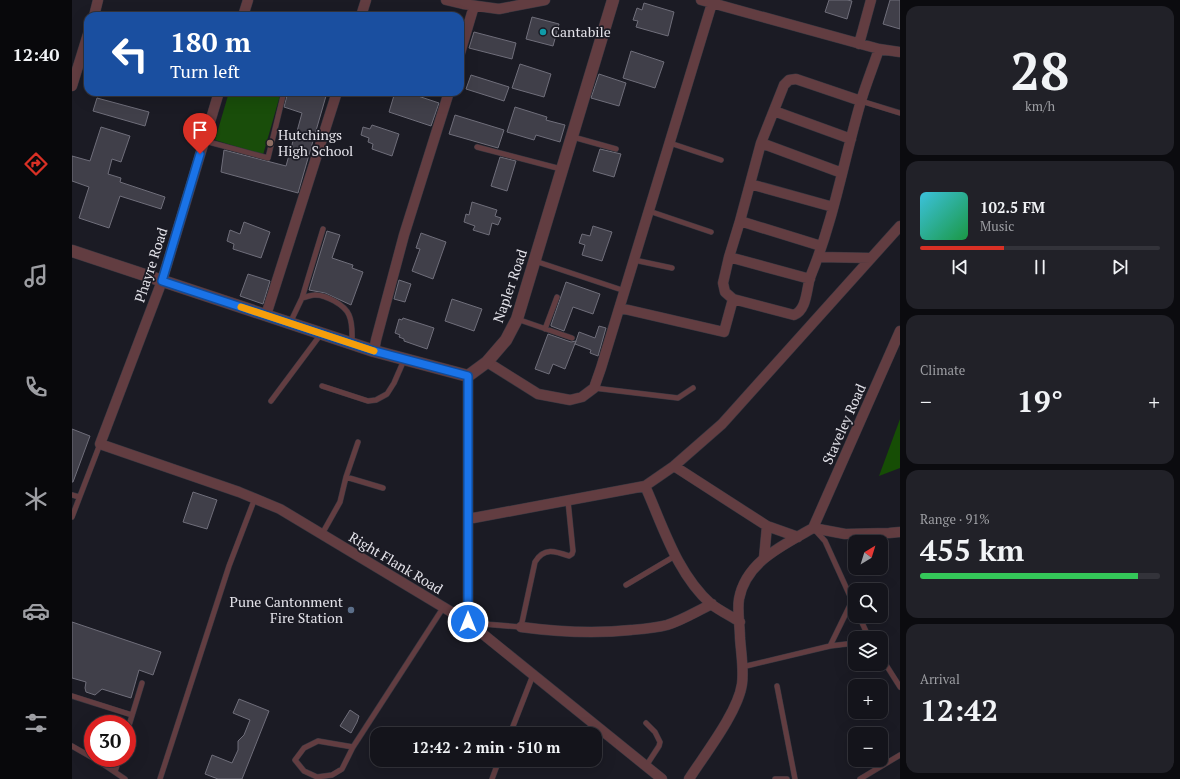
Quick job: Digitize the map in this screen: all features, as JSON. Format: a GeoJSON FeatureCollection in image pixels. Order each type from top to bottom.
{"type":"FeatureCollection","features":[{"type":"Feature","properties":{"kind":"street"},"geometry":{"type":"LineString","coordinates":[[95,12],[98,0]]}},
{"type":"Feature","properties":{"kind":"street"},"geometry":{"type":"LineString","coordinates":[[244,12],[248,0]]}},
{"type":"Feature","properties":{"kind":"street"},"geometry":{"type":"LineString","coordinates":[[362,12],[366,0]]}},
{"type":"Feature","properties":{"kind":"street"},"geometry":{"type":"LineString","coordinates":[[446,0],[474,6],[499,9],[545,0]]}},
{"type":"Feature","properties":{"kind":"street","name":"Napler Road"},"geometry":{"type":"LineString","coordinates":[[468,376],[487,362],[506,340],[517,319],[613,0]]}},
{"type":"Feature","properties":{"kind":"street"},"geometry":{"type":"LineString","coordinates":[[701,0],[859,44],[900,52]]}},
{"type":"Feature","properties":{"kind":"street"},"geometry":{"type":"LineString","coordinates":[[859,44],[871,0]]}},
{"type":"Feature","properties":{"kind":"street"},"geometry":{"type":"LineString","coordinates":[[487,362],[538,394],[570,400],[582,397],[594,388],[620,308],[712,2]]}},
{"type":"Feature","properties":{"kind":"street"},"geometry":{"type":"LineString","coordinates":[[464,40],[474,6]]}},
{"type":"Feature","properties":{"kind":"street"},"geometry":{"type":"LineString","coordinates":[[72,86],[84,47]]}},
{"type":"Feature","properties":{"kind":"street"},"geometry":{"type":"LineString","coordinates":[[861,101],[796,79],[789,80],[784,85],[761,143],[729,257],[723,283],[724,292],[733,299],[794,315],[799,313],[803,308],[810,279],[819,257],[861,101],[879,49]]}},
{"type":"Feature","properties":{"kind":"street","name":"Phayre Road"},"geometry":{"type":"LineString","coordinates":[[100,444],[162,281],[218,96]]}},
{"type":"Feature","properties":{"kind":"street"},"geometry":{"type":"LineString","coordinates":[[266,315],[336,96]]}},
{"type":"Feature","properties":{"kind":"street"},"geometry":{"type":"LineString","coordinates":[[374,351],[404,235],[447,96]]}},
{"type":"Feature","properties":{"kind":"street"},"geometry":{"type":"LineString","coordinates":[[774,111],[851,139]]}},
{"type":"Feature","properties":{"kind":"street"},"geometry":{"type":"LineString","coordinates":[[761,143],[842,173]]}},
{"type":"Feature","properties":{"kind":"street"},"geometry":{"type":"LineString","coordinates":[[750,184],[833,207]]}},
{"type":"Feature","properties":{"kind":"street"},"geometry":{"type":"LineString","coordinates":[[740,221],[821,246]]}},
{"type":"Feature","properties":{"kind":"street"},"geometry":{"type":"LineString","coordinates":[[468,519],[645,486],[674,466],[722,424],[900,226]]}},
{"type":"Feature","properties":{"kind":"street"},"geometry":{"type":"LineString","coordinates":[[72,251],[374,351],[468,376],[468,622]]}},
{"type":"Feature","properties":{"kind":"street"},"geometry":{"type":"LineString","coordinates":[[729,257],[810,279]]}},
{"type":"Feature","properties":{"kind":"street"},"geometry":{"type":"LineString","coordinates":[[819,257],[871,258]]}},
{"type":"Feature","properties":{"kind":"street"},"geometry":{"type":"LineString","coordinates":[[620,308],[724,332],[733,299]]}},
{"type":"Feature","properties":{"kind":"street","name":"Staveley Road"},"geometry":{"type":"LineString","coordinates":[[813,528],[900,330]]}},
{"type":"Feature","properties":{"kind":"street","name":"Right Flank Road"},"geometry":{"type":"LineString","coordinates":[[100,444],[255,498],[280,509],[322,534],[468,622],[662,779]]}},
{"type":"Feature","properties":{"kind":"street"},"geometry":{"type":"LineString","coordinates":[[674,466],[767,526],[798,537]]}},
{"type":"Feature","properties":{"kind":"street"},"geometry":{"type":"LineString","coordinates":[[645,486],[676,556],[691,582],[712,604],[740,622]]}},
{"type":"Feature","properties":{"kind":"street"},"geometry":{"type":"LineString","coordinates":[[764,558],[767,526]]}},
{"type":"Feature","properties":{"kind":"street"},"geometry":{"type":"LineString","coordinates":[[690,779],[738,700],[742,684],[739,599],[744,583],[754,568],[764,558],[813,528],[845,534],[900,532]]}},
{"type":"Feature","properties":{"kind":"street"},"geometry":{"type":"LineString","coordinates":[[521,627],[548,631],[589,633],[642,629],[667,625],[687,617],[712,604]]}},
{"type":"Feature","properties":{"kind":"lane"},"geometry":{"type":"LineString","coordinates":[[205,140],[268,158],[283,96]]}},
{"type":"Feature","properties":{"kind":"lane"},"geometry":{"type":"LineString","coordinates":[[861,101],[900,113]]}},
{"type":"Feature","properties":{"kind":"lane"},"geometry":{"type":"LineString","coordinates":[[572,137],[616,149]]}},
{"type":"Feature","properties":{"kind":"lane"},"geometry":{"type":"LineString","coordinates":[[670,143],[721,160]]}},
{"type":"Feature","properties":{"kind":"lane"},"geometry":{"type":"LineString","coordinates":[[477,147],[562,169]]}},
{"type":"Feature","properties":{"kind":"lane"},"geometry":{"type":"LineString","coordinates":[[649,211],[711,232]]}},
{"type":"Feature","properties":{"kind":"lane"},"geometry":{"type":"LineString","coordinates":[[290,323],[302,298],[322,229]]}},
{"type":"Feature","properties":{"kind":"lane"},"geometry":{"type":"LineString","coordinates":[[634,260],[672,268]]}},
{"type":"Feature","properties":{"kind":"lane"},"geometry":{"type":"LineString","coordinates":[[535,261],[625,291]]}},
{"type":"Feature","properties":{"kind":"lane"},"geometry":{"type":"LineString","coordinates":[[302,298],[314,294],[343,306],[352,323],[352,343]]}},
{"type":"Feature","properties":{"kind":"lane"},"geometry":{"type":"LineString","coordinates":[[545,329],[557,297]]}},
{"type":"Feature","properties":{"kind":"lane"},"geometry":{"type":"LineString","coordinates":[[517,319],[572,338]]}},
{"type":"Feature","properties":{"kind":"lane"},"geometry":{"type":"LineString","coordinates":[[271,401],[322,333]]}},
{"type":"Feature","properties":{"kind":"lane"},"geometry":{"type":"LineString","coordinates":[[322,386],[368,401],[376,400],[388,394],[405,359]]}},
{"type":"Feature","properties":{"kind":"lane"},"geometry":{"type":"LineString","coordinates":[[594,388],[678,398],[693,388]]}},
{"type":"Feature","properties":{"kind":"lane"},"geometry":{"type":"LineString","coordinates":[[322,534],[340,502],[346,477],[358,442]]}},
{"type":"Feature","properties":{"kind":"lane"},"geometry":{"type":"LineString","coordinates":[[72,517],[100,444]]}},
{"type":"Feature","properties":{"kind":"lane"},"geometry":{"type":"LineString","coordinates":[[346,477],[383,488]]}},
{"type":"Feature","properties":{"kind":"lane"},"geometry":{"type":"LineString","coordinates":[[72,495],[79,497]]}},
{"type":"Feature","properties":{"kind":"lane"},"geometry":{"type":"LineString","coordinates":[[160,779],[229,566],[255,498]]}},
{"type":"Feature","properties":{"kind":"lane"},"geometry":{"type":"LineString","coordinates":[[468,622],[521,627],[535,562],[539,555],[554,551],[569,556],[572,554],[573,551],[568,501]]}},
{"type":"Feature","properties":{"kind":"lane"},"geometry":{"type":"LineString","coordinates":[[813,528],[825,541],[848,592]]}},
{"type":"Feature","properties":{"kind":"lane"},"geometry":{"type":"LineString","coordinates":[[626,585],[676,556]]}},
{"type":"Feature","properties":{"kind":"lane"},"geometry":{"type":"LineString","coordinates":[[353,746],[318,741],[304,748],[295,760],[304,771],[317,777],[332,776],[342,769],[353,746],[443,608]]}},
{"type":"Feature","properties":{"kind":"lane"},"geometry":{"type":"LineString","coordinates":[[830,646],[848,609]]}},
{"type":"Feature","properties":{"kind":"lane"},"geometry":{"type":"LineString","coordinates":[[741,667],[830,646],[848,644]]}},
{"type":"Feature","properties":{"kind":"lane"},"geometry":{"type":"LineString","coordinates":[[888,668],[900,687]]}},
{"type":"Feature","properties":{"kind":"lane"},"geometry":{"type":"LineString","coordinates":[[513,727],[533,675]]}},
{"type":"Feature","properties":{"kind":"lane"},"geometry":{"type":"LineString","coordinates":[[72,696],[132,714],[142,683]]}},
{"type":"Feature","properties":{"kind":"lane"},"geometry":{"type":"LineString","coordinates":[[777,686],[795,779]]}},
{"type":"Feature","properties":{"kind":"lane"},"geometry":{"type":"LineString","coordinates":[[646,724],[655,732],[660,742],[646,766]]}},
{"type":"Feature","properties":{"kind":"lane"},"geometry":{"type":"LineString","coordinates":[[72,746],[125,779]]}},
{"type":"Feature","properties":{"kind":"lane"},"geometry":{"type":"LineString","coordinates":[[860,779],[900,755]]}},
{"type":"Feature","properties":{"kind":"lane"},"geometry":{"type":"LineString","coordinates":[[115,772],[116,767]]}},
{"type":"Feature","properties":{"kind":"lane"},"geometry":{"type":"LineString","coordinates":[[492,779],[496,767]]}},
{"type":"Feature","properties":{"kind":"lane"},"geometry":{"type":"LineString","coordinates":[[775,779],[787,779]]}},
{"type":"Feature","properties":{"kind":"green space"},"geometry":{"type":"Polygon","coordinates":[[[228,96],[280,96],[263,155],[215,140],[228,96]]]}},
{"type":"Feature","properties":{"kind":"green space"},"geometry":{"type":"Polygon","coordinates":[[[900,419],[900,468],[879,476],[900,419]]]}},
{"type":"Feature","properties":{"kind":"building"},"geometry":{"type":"Polygon","coordinates":[[[829,0],[852,1],[847,19],[825,12],[829,0]]]}},
{"type":"Feature","properties":{"kind":"building"},"geometry":{"type":"Polygon","coordinates":[[[890,0],[900,0],[900,29],[883,24],[890,0]]]}},
{"type":"Feature","properties":{"kind":"building"},"geometry":{"type":"Polygon","coordinates":[[[644,3],[674,12],[668,36],[636,27],[638,21],[633,20],[637,8],[642,10],[644,3]]]}},
{"type":"Feature","properties":{"kind":"building","name":"Cantabile"},"geometry":{"type":"Polygon","coordinates":[[[532,17],[559,24],[553,46],[526,39],[532,17]]]}},
{"type":"Feature","properties":{"kind":"building"},"geometry":{"type":"Polygon","coordinates":[[[474,32],[516,43],[512,59],[469,48],[474,32]]]}},
{"type":"Feature","properties":{"kind":"building"},"geometry":{"type":"Polygon","coordinates":[[[631,51],[664,62],[655,88],[623,78],[631,51]]]}},
{"type":"Feature","properties":{"kind":"building"},"geometry":{"type":"Polygon","coordinates":[[[520,64],[551,74],[544,97],[512,88],[520,64]]]}},
{"type":"Feature","properties":{"kind":"building"},"geometry":{"type":"Polygon","coordinates":[[[599,74],[626,83],[619,106],[591,98],[599,74]]]}},
{"type":"Feature","properties":{"kind":"building"},"geometry":{"type":"Polygon","coordinates":[[[471,75],[509,87],[504,101],[466,89],[471,75]]]}},
{"type":"Feature","properties":{"kind":"building"},"geometry":{"type":"Polygon","coordinates":[[[287,96],[326,96],[298,193],[221,172],[224,150],[286,166],[293,141],[288,139],[289,133],[296,135],[302,113],[284,107],[287,96]]]}},
{"type":"Feature","properties":{"kind":"building"},"geometry":{"type":"Polygon","coordinates":[[[394,96],[418,96],[439,103],[431,126],[389,112],[394,96]]]}},
{"type":"Feature","properties":{"kind":"building"},"geometry":{"type":"Polygon","coordinates":[[[97,98],[149,112],[145,126],[93,111],[97,98]]]}},
{"type":"Feature","properties":{"kind":"building"},"geometry":{"type":"Polygon","coordinates":[[[515,107],[547,117],[546,120],[565,125],[560,142],[536,135],[534,140],[507,132],[515,107]]]}},
{"type":"Feature","properties":{"kind":"building"},"geometry":{"type":"Polygon","coordinates":[[[455,115],[504,130],[498,148],[449,134],[455,115]]]}},
{"type":"Feature","properties":{"kind":"building"},"geometry":{"type":"Polygon","coordinates":[[[372,125],[399,134],[392,156],[372,149],[373,144],[368,142],[369,138],[361,135],[363,127],[370,129],[372,125]]]}},
{"type":"Feature","properties":{"kind":"building"},"geometry":{"type":"Polygon","coordinates":[[[101,127],[130,136],[121,162],[112,159],[108,174],[121,178],[120,182],[165,197],[161,209],[120,196],[109,228],[79,218],[89,187],[72,181],[72,156],[90,161],[101,127]]]}},
{"type":"Feature","properties":{"kind":"building"},"geometry":{"type":"Polygon","coordinates":[[[600,149],[621,154],[614,177],[593,171],[600,149]]]}},
{"type":"Feature","properties":{"kind":"building"},"geometry":{"type":"Polygon","coordinates":[[[500,157],[516,161],[507,191],[491,186],[500,157]]]}},
{"type":"Feature","properties":{"kind":"building"},"geometry":{"type":"Polygon","coordinates":[[[472,202],[497,210],[495,216],[501,218],[498,225],[492,223],[489,235],[473,230],[475,226],[464,222],[466,214],[469,215],[472,202]]]}},
{"type":"Feature","properties":{"kind":"building"},"geometry":{"type":"Polygon","coordinates":[[[244,222],[270,232],[261,258],[233,249],[234,244],[227,241],[230,230],[240,234],[244,222]]]}},
{"type":"Feature","properties":{"kind":"building"},"geometry":{"type":"Polygon","coordinates":[[[593,226],[612,232],[602,261],[582,255],[585,245],[579,243],[582,234],[590,236],[593,226]]]}},
{"type":"Feature","properties":{"kind":"building"},"geometry":{"type":"Polygon","coordinates":[[[327,231],[340,235],[332,258],[353,265],[352,268],[363,272],[351,305],[325,293],[309,290],[327,231]]]}},
{"type":"Feature","properties":{"kind":"building"},"geometry":{"type":"Polygon","coordinates":[[[421,233],[446,242],[433,279],[412,271],[420,249],[416,248],[421,233]]]}},
{"type":"Feature","properties":{"kind":"building"},"geometry":{"type":"Polygon","coordinates":[[[248,274],[270,281],[263,304],[240,296],[248,274]]]}},
{"type":"Feature","properties":{"kind":"building"},"geometry":{"type":"Polygon","coordinates":[[[399,280],[411,284],[405,302],[394,299],[399,280]]]}},
{"type":"Feature","properties":{"kind":"building"},"geometry":{"type":"Polygon","coordinates":[[[566,282],[600,294],[593,314],[573,307],[564,331],[551,325],[566,282]]]}},
{"type":"Feature","properties":{"kind":"building"},"geometry":{"type":"Polygon","coordinates":[[[452,299],[482,309],[474,331],[445,321],[452,299]]]}},
{"type":"Feature","properties":{"kind":"building"},"geometry":{"type":"Polygon","coordinates":[[[403,318],[434,328],[427,349],[404,341],[404,339],[399,337],[400,335],[395,333],[399,319],[402,320],[403,318]]]}},
{"type":"Feature","properties":{"kind":"building"},"geometry":{"type":"Polygon","coordinates":[[[599,326],[606,328],[598,356],[590,353],[591,350],[575,344],[579,332],[595,338],[599,326]]]}},
{"type":"Feature","properties":{"kind":"building"},"geometry":{"type":"Polygon","coordinates":[[[548,334],[571,342],[576,341],[565,369],[553,364],[549,374],[535,369],[548,334]]]}},
{"type":"Feature","properties":{"kind":"building"},"geometry":{"type":"Polygon","coordinates":[[[72,429],[90,436],[73,482],[72,482],[72,429]]]}},
{"type":"Feature","properties":{"kind":"building"},"geometry":{"type":"Polygon","coordinates":[[[193,492],[217,500],[207,529],[183,522],[193,492]]]}},
{"type":"Feature","properties":{"kind":"building"},"geometry":{"type":"Polygon","coordinates":[[[72,622],[161,652],[153,675],[139,670],[131,698],[102,689],[95,695],[86,692],[86,682],[72,678],[72,622]]]}},
{"type":"Feature","properties":{"kind":"building"},"geometry":{"type":"Polygon","coordinates":[[[239,699],[269,711],[242,779],[218,779],[205,774],[212,755],[232,763],[238,750],[238,741],[244,735],[250,720],[233,713],[239,699]]]}},
{"type":"Feature","properties":{"kind":"building"},"geometry":{"type":"Polygon","coordinates":[[[350,710],[359,716],[351,733],[340,726],[350,710]]]}},
{"type":"Feature","properties":{"kind":"slow traffic"},"geometry":{"type":"LineString","coordinates":[[241,307],[374,351]]}},
{"type":"Feature","properties":{"kind":"place","name":"Cantabile"},"geometry":{"type":"Point","coordinates":[543,32]}},
{"type":"Feature","properties":{"kind":"place","name":"Hutchings High School"},"geometry":{"type":"Point","coordinates":[270,143]}},
{"type":"Feature","properties":{"kind":"place","name":"Pune Cantonment Fire Station"},"geometry":{"type":"Point","coordinates":[351,610]}},
{"type":"Feature","properties":{"kind":"route"},"geometry":{"type":"LineString","coordinates":[[200,154],[162,281],[374,351],[468,376],[468,622]]}}]}
